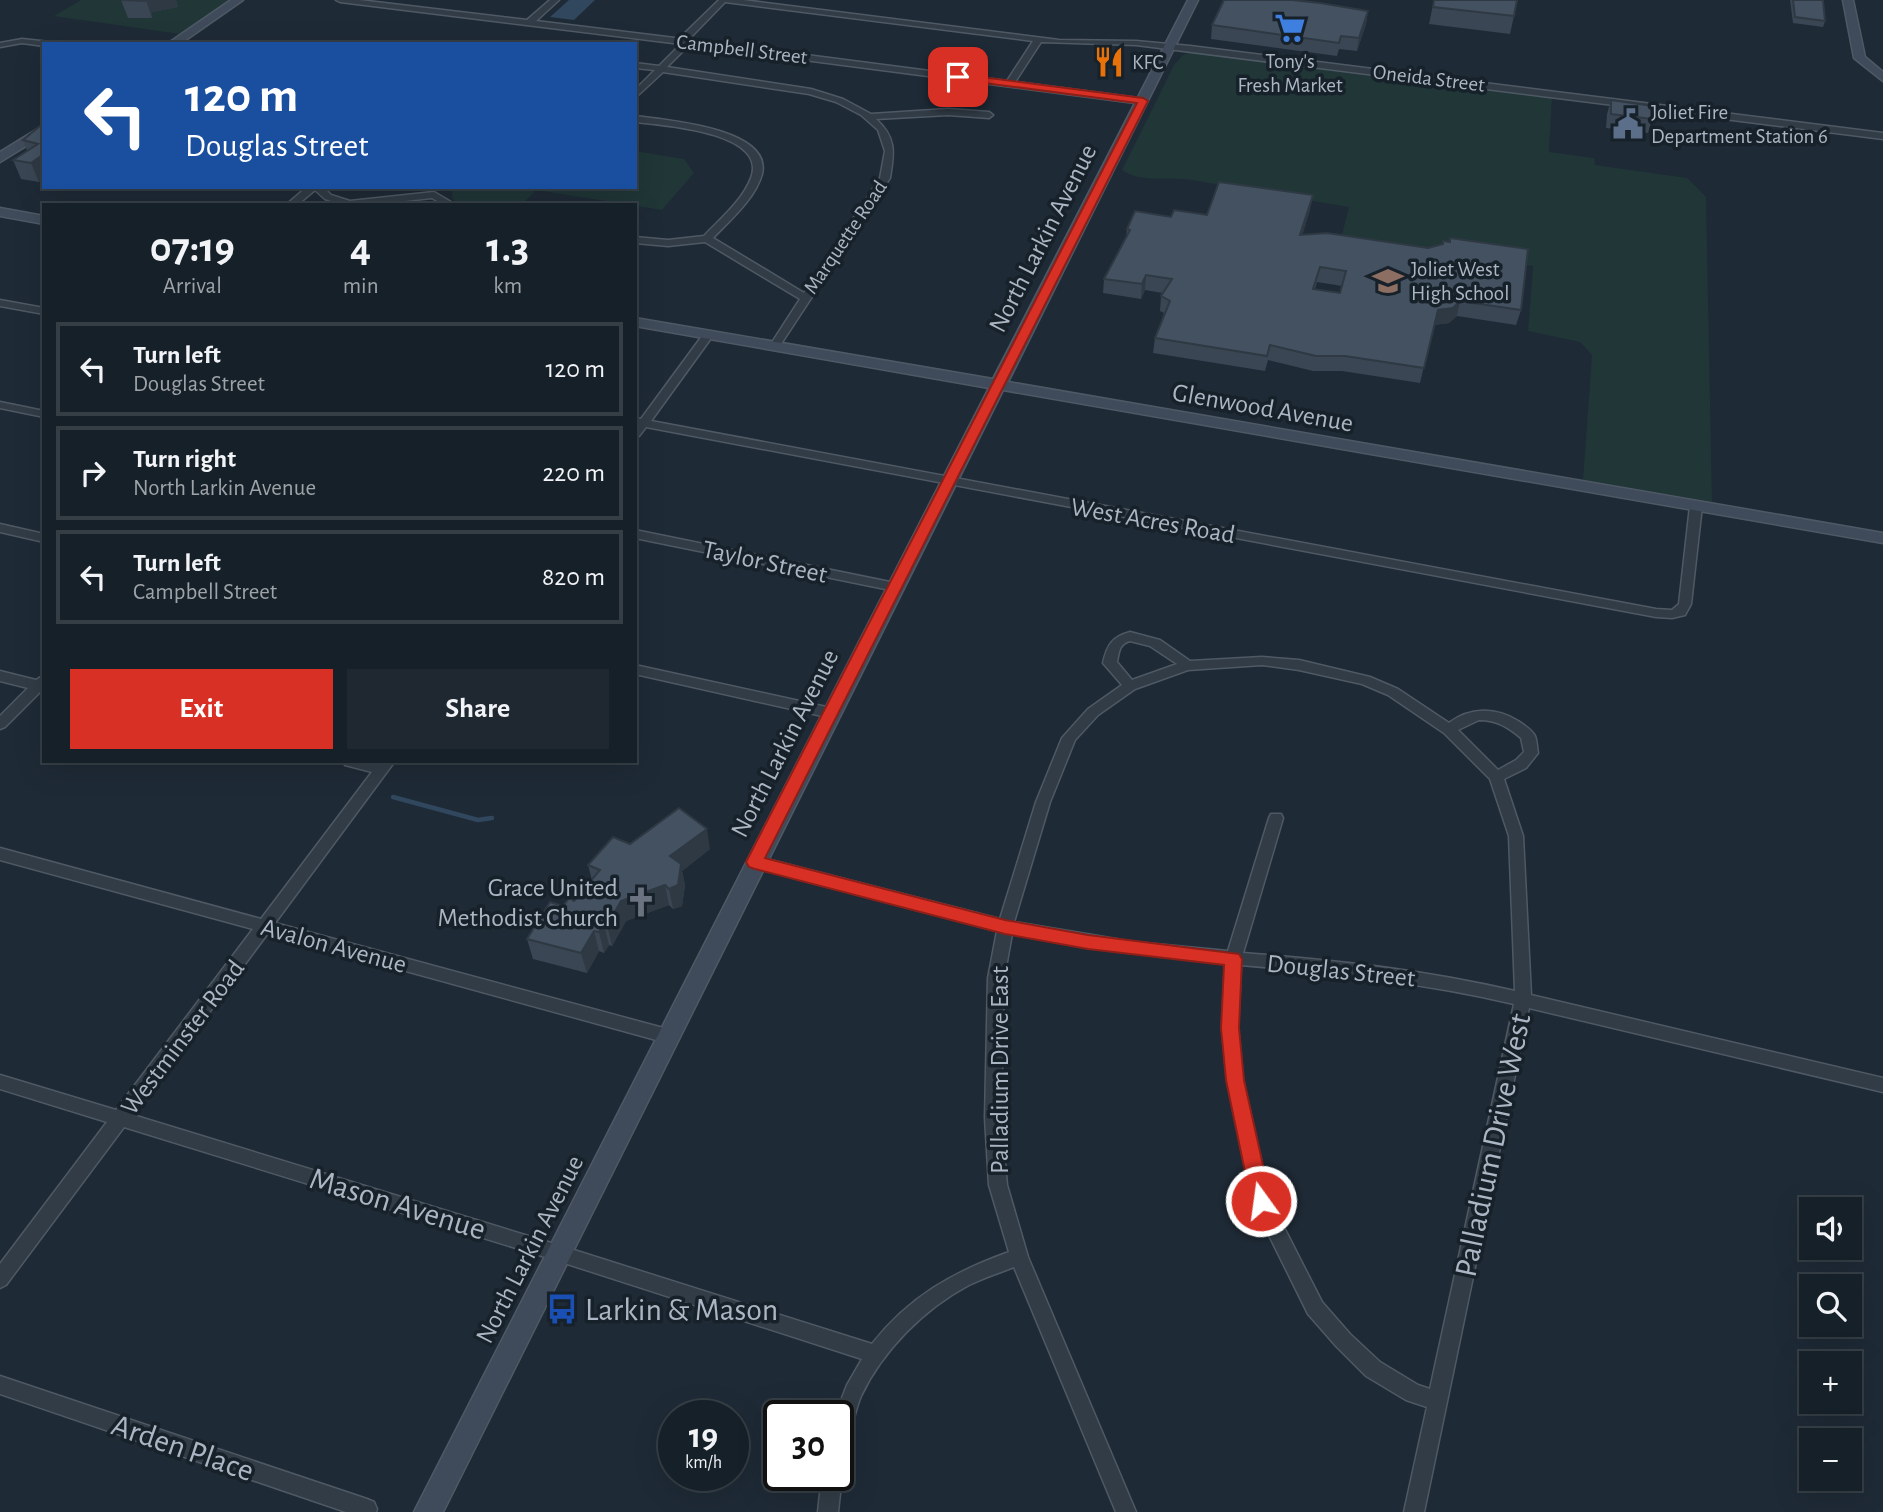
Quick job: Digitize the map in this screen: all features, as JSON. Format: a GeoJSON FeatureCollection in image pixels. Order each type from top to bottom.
{"type":"FeatureCollection","features":[{"type":"Feature","properties":{"kind":"main road"},"geometry":{"type":"LineString","coordinates":[[175,42],[238,0]]}},
{"type":"Feature","properties":{"kind":"main road","name":"North Larkin Avenue"},"geometry":{"type":"LineString","coordinates":[[428,1512],[1193,0]]}},
{"type":"Feature","properties":{"kind":"main road"},"geometry":{"type":"LineString","coordinates":[[1848,0],[1860,58],[1883,78]]}},
{"type":"Feature","properties":{"kind":"main road"},"geometry":{"type":"LineString","coordinates":[[0,158],[42,130]]}},
{"type":"Feature","properties":{"kind":"main road"},"geometry":{"type":"LineString","coordinates":[[0,212],[42,220]]}},
{"type":"Feature","properties":{"kind":"main road","name":"Glenwood Avenue"},"geometry":{"type":"LineString","coordinates":[[637,322],[1883,538]]}},
{"type":"Feature","properties":{"kind":"street","name":"Campbell Street"},"geometry":{"type":"LineString","coordinates":[[340,0],[1143,101]]}},
{"type":"Feature","properties":{"kind":"street"},"geometry":{"type":"LineString","coordinates":[[524,23],[546,0]]}},
{"type":"Feature","properties":{"kind":"street"},"geometry":{"type":"LineString","coordinates":[[524,23],[555,0]]}},
{"type":"Feature","properties":{"kind":"street"},"geometry":{"type":"LineString","coordinates":[[637,93],[723,0]]}},
{"type":"Feature","properties":{"kind":"street","name":"Oneida Street"},"geometry":{"type":"LineString","coordinates":[[723,0],[1038,40],[1170,46],[1883,136]]}},
{"type":"Feature","properties":{"kind":"street"},"geometry":{"type":"LineString","coordinates":[[1009,84],[1038,40]]}},
{"type":"Feature","properties":{"kind":"street"},"geometry":{"type":"LineString","coordinates":[[0,45],[22,41],[42,43]]}},
{"type":"Feature","properties":{"kind":"street","name":"Marquette Road"},"geometry":{"type":"LineString","coordinates":[[637,65],[810,90],[850,105],[870,117],[887,136],[891,164],[885,178],[804,297],[774,347]]}},
{"type":"Feature","properties":{"kind":"street"},"geometry":{"type":"LineString","coordinates":[[870,117],[948,112],[989,115]]}},
{"type":"Feature","properties":{"kind":"street"},"geometry":{"type":"LineString","coordinates":[[637,119],[722,134],[749,149],[757,159],[758,170],[753,184],[708,239]]}},
{"type":"Feature","properties":{"kind":"street"},"geometry":{"type":"LineString","coordinates":[[294,203],[312,189]]}},
{"type":"Feature","properties":{"kind":"street"},"geometry":{"type":"LineString","coordinates":[[318,189],[341,203]]}},
{"type":"Feature","properties":{"kind":"street"},"geometry":{"type":"LineString","coordinates":[[434,195],[440,189]]}},
{"type":"Feature","properties":{"kind":"street"},"geometry":{"type":"LineString","coordinates":[[353,203],[434,195],[448,203]]}},
{"type":"Feature","properties":{"kind":"street"},"geometry":{"type":"LineString","coordinates":[[637,240],[668,243],[708,239],[804,297]]}},
{"type":"Feature","properties":{"kind":"street"},"geometry":{"type":"LineString","coordinates":[[0,303],[42,311]]}},
{"type":"Feature","properties":{"kind":"street"},"geometry":{"type":"LineString","coordinates":[[640,422],[709,334]]}},
{"type":"Feature","properties":{"kind":"street"},"geometry":{"type":"LineString","coordinates":[[0,405],[42,414]]}},
{"type":"Feature","properties":{"kind":"street","name":"West Acres Road"},"geometry":{"type":"LineString","coordinates":[[640,422],[948,482],[1672,614],[1680,611],[1685,604],[1696,506]]}},
{"type":"Feature","properties":{"kind":"street"},"geometry":{"type":"LineString","coordinates":[[0,528],[42,538]]}},
{"type":"Feature","properties":{"kind":"street","name":"Taylor Street"},"geometry":{"type":"LineString","coordinates":[[637,534],[895,587]]}},
{"type":"Feature","properties":{"kind":"street"},"geometry":{"type":"LineString","coordinates":[[1130,687],[1110,663],[1110,651],[1115,643],[1129,637],[1144,637],[1159,642],[1177,654],[1187,666]]}},
{"type":"Feature","properties":{"kind":"street","name":"Palladium Drive East"},"geometry":{"type":"LineString","coordinates":[[1126,1512],[1019,1257],[998,1185],[993,1118],[996,978],[1005,927],[1042,802],[1069,738],[1093,712],[1130,687],[1187,666],[1262,661],[1334,672]]}},
{"type":"Feature","properties":{"kind":"street"},"geometry":{"type":"LineString","coordinates":[[637,669],[831,713]]}},
{"type":"Feature","properties":{"kind":"street","name":"Palladium Drive West"},"geometry":{"type":"LineString","coordinates":[[1334,672],[1393,692],[1449,730],[1496,777],[1516,836],[1523,999],[1414,1512]]}},
{"type":"Feature","properties":{"kind":"street"},"geometry":{"type":"LineString","coordinates":[[0,676],[42,684]]}},
{"type":"Feature","properties":{"kind":"street"},"geometry":{"type":"LineString","coordinates":[[0,724],[42,684]]}},
{"type":"Feature","properties":{"kind":"street"},"geometry":{"type":"LineString","coordinates":[[1449,730],[1462,719],[1478,715],[1497,717],[1516,725],[1528,736],[1531,753],[1521,764],[1496,777]]}},
{"type":"Feature","properties":{"kind":"street"},"geometry":{"type":"LineString","coordinates":[[368,763],[385,765]]}},
{"type":"Feature","properties":{"kind":"street","name":"Westminster Road"},"geometry":{"type":"LineString","coordinates":[[0,1279],[385,765]]}},
{"type":"Feature","properties":{"kind":"street"},"geometry":{"type":"LineString","coordinates":[[1276,818],[1233,959],[1230,1028],[1235,1080],[1261,1201],[1310,1298],[1324,1319],[1374,1369],[1413,1393],[1437,1401]]}},
{"type":"Feature","properties":{"kind":"street","name":"Avalon Avenue"},"geometry":{"type":"LineString","coordinates":[[0,854],[667,1036]]}},
{"type":"Feature","properties":{"kind":"street","name":"Douglas Street"},"geometry":{"type":"LineString","coordinates":[[755,862],[1005,927],[1100,944],[1399,973],[1523,999],[1883,1084]]}},
{"type":"Feature","properties":{"kind":"street","name":"Mason Avenue"},"geometry":{"type":"LineString","coordinates":[[0,1082],[558,1253],[874,1354]]}},
{"type":"Feature","properties":{"kind":"street"},"geometry":{"type":"LineString","coordinates":[[852,1400],[874,1354],[910,1315],[960,1281],[1019,1257]]}},
{"type":"Feature","properties":{"kind":"street","name":"Arden Place"},"geometry":{"type":"LineString","coordinates":[[0,1385],[367,1509]]}},
{"type":"Feature","properties":{"kind":"street"},"geometry":{"type":"LineString","coordinates":[[828,1512],[830,1491]]}},
{"type":"Feature","properties":{"kind":"green space"},"geometry":{"type":"Polygon","coordinates":[[[81,0],[231,0],[180,34],[54,16],[81,0]]]}},
{"type":"Feature","properties":{"kind":"green space"},"geometry":{"type":"Polygon","coordinates":[[[1209,53],[1552,96],[1549,152],[1594,158],[1595,165],[1687,178],[1706,197],[1712,502],[1583,480],[1592,355],[1580,342],[1528,331],[1533,266],[1426,250],[1339,246],[1349,207],[1192,180],[1137,177],[1122,170],[1174,65],[1183,55],[1209,53]]]}},
{"type":"Feature","properties":{"kind":"green space"},"geometry":{"type":"Polygon","coordinates":[[[637,151],[684,159],[694,173],[662,210],[637,206],[637,203],[618,203],[536,190],[523,203],[456,203],[452,198],[453,189],[637,189],[637,151]]]}},
{"type":"Feature","properties":{"kind":"water"},"geometry":{"type":"Polygon","coordinates":[[[569,0],[595,0],[574,20],[550,17],[569,0]]]}},
{"type":"Feature","properties":{"kind":"building"},"geometry":{"type":"Polygon","coordinates":[[[1224,0],[1292,0],[1368,11],[1359,38],[1341,36],[1339,43],[1212,25],[1224,0]]]}},
{"type":"Feature","properties":{"kind":"building"},"geometry":{"type":"Polygon","coordinates":[[[1434,0],[1517,0],[1514,16],[1433,7],[1434,0]]]}},
{"type":"Feature","properties":{"kind":"building"},"geometry":{"type":"Polygon","coordinates":[[[1793,0],[1823,0],[1825,21],[1795,17],[1793,0]]]}},
{"type":"Feature","properties":{"kind":"building"},"geometry":{"type":"Polygon","coordinates":[[[1611,100],[1653,106],[1652,119],[1611,114],[1611,100]]]}},
{"type":"Feature","properties":{"kind":"building"},"geometry":{"type":"Polygon","coordinates":[[[42,125],[42,155],[31,163],[13,160],[38,144],[23,140],[42,125]]]}},
{"type":"Feature","properties":{"kind":"building","name":"Joliet West High School"},"geometry":{"type":"Polygon","coordinates":[[[1219,182],[1313,195],[1300,235],[1327,233],[1428,248],[1443,244],[1443,241],[1450,242],[1450,238],[1528,249],[1521,310],[1460,301],[1453,308],[1438,310],[1424,368],[1345,356],[1316,356],[1270,345],[1267,356],[1155,338],[1170,301],[1161,296],[1172,279],[1146,275],[1142,284],[1104,279],[1130,230],[1127,229],[1135,211],[1171,217],[1174,210],[1207,215],[1219,182]],[[1320,267],[1313,289],[1340,293],[1346,271],[1320,267]]]}},
{"type":"Feature","properties":{"kind":"building"},"geometry":{"type":"Polygon","coordinates":[[[679,808],[707,829],[670,856],[681,864],[678,885],[669,889],[665,885],[621,901],[607,925],[604,924],[599,932],[594,931],[581,953],[527,939],[550,902],[563,906],[569,898],[574,901],[600,870],[588,865],[613,837],[630,844],[679,808]]]}},
{"type":"Feature","properties":{"kind":"waterway"},"geometry":{"type":"LineString","coordinates":[[393,797],[478,820],[492,818]]}},
{"type":"Feature","properties":{"kind":"place","name":"Tony's Fresh Market"},"geometry":{"type":"Point","coordinates":[1290,28]}},
{"type":"Feature","properties":{"kind":"place","name":"KFC"},"geometry":{"type":"Point","coordinates":[1109,62]}},
{"type":"Feature","properties":{"kind":"place","name":"Joliet Fire Department Station 6"},"geometry":{"type":"Point","coordinates":[1628,124]}},
{"type":"Feature","properties":{"kind":"place","name":"Joliet West High School"},"geometry":{"type":"Point","coordinates":[1388,281]}},
{"type":"Feature","properties":{"kind":"place","name":"Grace United Methodist Church"},"geometry":{"type":"Point","coordinates":[641,902]}},
{"type":"Feature","properties":{"kind":"place","name":"Larkin & Mason"},"geometry":{"type":"Point","coordinates":[562,1309]}},
{"type":"Feature","properties":{"kind":"route"},"geometry":{"type":"LineString","coordinates":[[958,77],[1143,101],[755,862],[1005,927],[1088,942],[1233,959],[1230,1028],[1235,1080],[1261,1201]]}}]}
